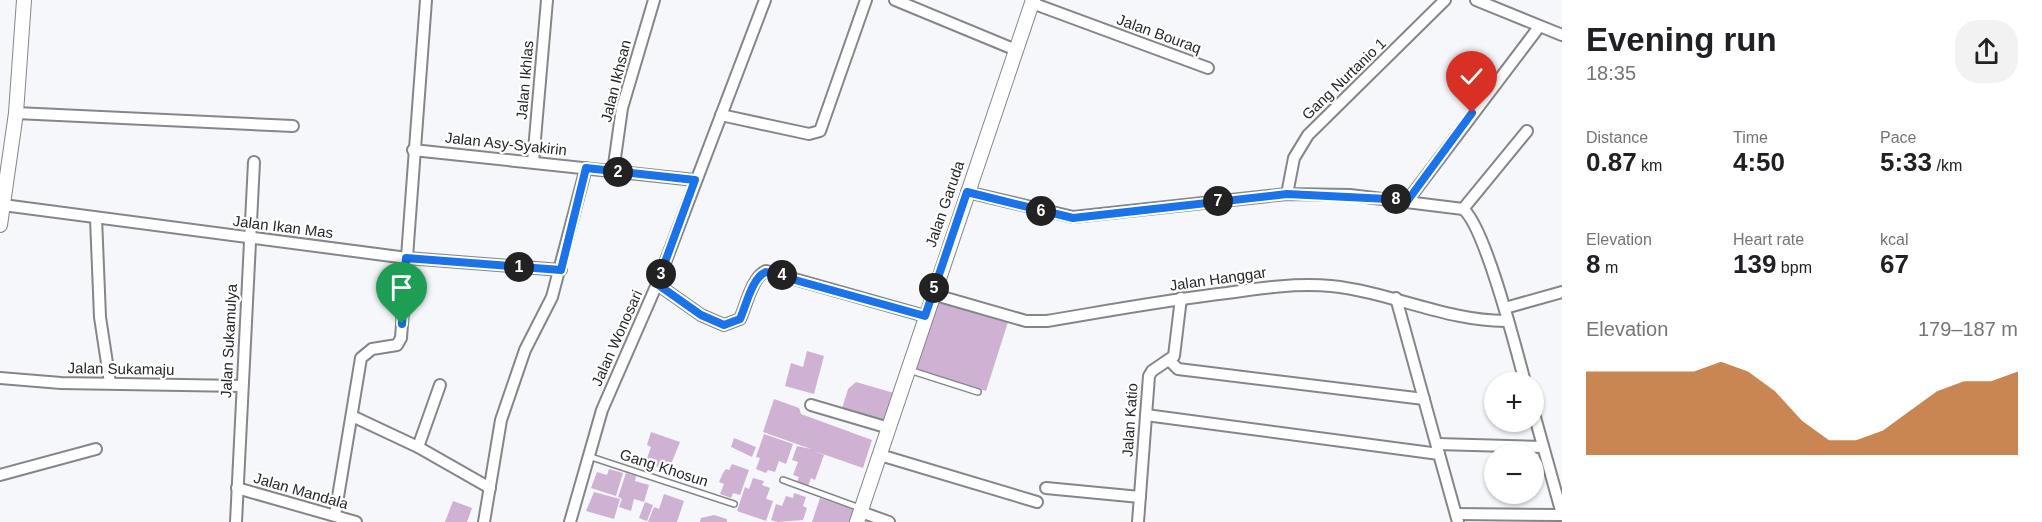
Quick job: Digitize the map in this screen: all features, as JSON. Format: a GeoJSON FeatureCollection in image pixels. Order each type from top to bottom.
{"type":"FeatureCollection","features":[{"type":"Feature","properties":{"kind":"street"},"geometry":{"type":"LineString","coordinates":[[0,225],[16,113],[24,0]]}},
{"type":"Feature","properties":{"kind":"street"},"geometry":{"type":"LineString","coordinates":[[335,515],[361,358],[372,350],[393,347],[399,343],[426,0]]}},
{"type":"Feature","properties":{"kind":"street","name":"Jalan Ikhlas"},"geometry":{"type":"LineString","coordinates":[[533,162],[547,0]]}},
{"type":"Feature","properties":{"kind":"street","name":"Jalan Ikhsan"},"geometry":{"type":"LineString","coordinates":[[613,172],[622,108],[654,0]]}},
{"type":"Feature","properties":{"kind":"street","name":"Jalan Wonosari"},"geometry":{"type":"LineString","coordinates":[[570,522],[586,455],[602,410],[657,284],[765,0]]}},
{"type":"Feature","properties":{"kind":"street"},"geometry":{"type":"LineString","coordinates":[[721,115],[809,134],[820,131],[866,0]]}},
{"type":"Feature","properties":{"kind":"street"},"geometry":{"type":"LineString","coordinates":[[896,0],[1016,50]]}},
{"type":"Feature","properties":{"kind":"street","name":"Gang Nurtanio 1"},"geometry":{"type":"LineString","coordinates":[[1287,194],[1294,158],[1308,135],[1445,0]]}},
{"type":"Feature","properties":{"kind":"street"},"geometry":{"type":"LineString","coordinates":[[1476,0],[1562,35]]}},
{"type":"Feature","properties":{"kind":"street","name":"Jalan Garuda"},"geometry":{"type":"LineString","coordinates":[[860,514],[932,294],[1033,2]]}},
{"type":"Feature","properties":{"kind":"street","name":"Jalan Bouraq"},"geometry":{"type":"LineString","coordinates":[[1033,2],[1208,68]]}},
{"type":"Feature","properties":{"kind":"street"},"geometry":{"type":"LineString","coordinates":[[1408,200],[1539,27]]}},
{"type":"Feature","properties":{"kind":"street"},"geometry":{"type":"LineString","coordinates":[[16,113],[293,126]]}},
{"type":"Feature","properties":{"kind":"street"},"geometry":{"type":"LineString","coordinates":[[1462,208],[1527,131]]}},
{"type":"Feature","properties":{"kind":"street","name":"Jalan Asy-Syakirin"},"geometry":{"type":"LineString","coordinates":[[413,150],[586,168],[561,270],[552,297],[525,350],[501,420],[484,522]]}},
{"type":"Feature","properties":{"kind":"street","name":"Jalan Sukamulya"},"geometry":{"type":"LineString","coordinates":[[236,522],[254,162]]}},
{"type":"Feature","properties":{"kind":"street"},"geometry":{"type":"LineString","coordinates":[[586,168],[695,180]]}},
{"type":"Feature","properties":{"kind":"street"},"geometry":{"type":"LineString","coordinates":[[967,192],[1073,218],[1287,194],[1408,200],[1462,208],[1474,220],[1509,321],[1522,372]]}},
{"type":"Feature","properties":{"kind":"street","name":"Jalan Ikan Mas"},"geometry":{"type":"LineString","coordinates":[[3,205],[406,258],[561,270]]}},
{"type":"Feature","properties":{"kind":"street"},"geometry":{"type":"LineString","coordinates":[[96,218],[100,317],[111,383]]}},
{"type":"Feature","properties":{"kind":"street"},"geometry":{"type":"LineString","coordinates":[[657,284],[701,315],[724,325],[740,319],[757,281],[761,274],[766,272],[925,316]]}},
{"type":"Feature","properties":{"kind":"street","name":"Jalan Hanggar"},"geometry":{"type":"LineString","coordinates":[[932,294],[1026,321],[1047,321],[1181,298],[1274,286],[1329,286],[1396,298],[1485,321],[1509,321]]}},
{"type":"Feature","properties":{"kind":"street"},"geometry":{"type":"LineString","coordinates":[[1504,308],[1562,292]]}},
{"type":"Feature","properties":{"kind":"street"},"geometry":{"type":"LineString","coordinates":[[1181,298],[1176,350],[1170,361],[1178,369],[1425,399]]}},
{"type":"Feature","properties":{"kind":"street"},"geometry":{"type":"LineString","coordinates":[[1396,298],[1457,518],[1562,515],[1544,451]]}},
{"type":"Feature","properties":{"kind":"street","name":"Jalan Katio"},"geometry":{"type":"LineString","coordinates":[[1138,522],[1149,376],[1157,367],[1170,361]]}},
{"type":"Feature","properties":{"kind":"street","name":"Jalan Sukamaju"},"geometry":{"type":"LineString","coordinates":[[0,378],[242,386]]}},
{"type":"Feature","properties":{"kind":"street"},"geometry":{"type":"LineString","coordinates":[[418,447],[440,385]]}},
{"type":"Feature","properties":{"kind":"street"},"geometry":{"type":"LineString","coordinates":[[811,405],[889,428]]}},
{"type":"Feature","properties":{"kind":"street"},"geometry":{"type":"LineString","coordinates":[[1146,415],[1438,449],[1484,448]]}},
{"type":"Feature","properties":{"kind":"street"},"geometry":{"type":"LineString","coordinates":[[352,416],[418,447],[490,488]]}},
{"type":"Feature","properties":{"kind":"street"},"geometry":{"type":"LineString","coordinates":[[0,475],[96,449]]}},
{"type":"Feature","properties":{"kind":"street"},"geometry":{"type":"LineString","coordinates":[[879,455],[1037,502]]}},
{"type":"Feature","properties":{"kind":"street","name":"Jalan Mandala"},"geometry":{"type":"LineString","coordinates":[[237,488],[356,522]]}},
{"type":"Feature","properties":{"kind":"street"},"geometry":{"type":"LineString","coordinates":[[1047,488],[1140,497]]}},
{"type":"Feature","properties":{"kind":"street"},"geometry":{"type":"LineString","coordinates":[[860,514],[889,522]]}},
{"type":"Feature","properties":{"kind":"lane"},"geometry":{"type":"LineString","coordinates":[[908,369],[978,392]]}},
{"type":"Feature","properties":{"kind":"lane","name":"Gang Khosun"},"geometry":{"type":"LineString","coordinates":[[586,455],[734,504]]}},
{"type":"Feature","properties":{"kind":"lane"},"geometry":{"type":"LineString","coordinates":[[783,480],[860,514]]}},
{"type":"Feature","properties":{"kind":"building"},"geometry":{"type":"Polygon","coordinates":[[[936,299],[1008,322],[986,391],[914,368],[936,299]]]}},
{"type":"Feature","properties":{"kind":"building"},"geometry":{"type":"Polygon","coordinates":[[[807,351],[824,356],[814,394],[785,386],[791,363],[803,367],[807,351]]]}},
{"type":"Feature","properties":{"kind":"building"},"geometry":{"type":"Polygon","coordinates":[[[856,382],[894,393],[884,425],[841,412],[848,389],[856,382]]]}},
{"type":"Feature","properties":{"kind":"building"},"geometry":{"type":"Polygon","coordinates":[[[774,399],[799,408],[801,414],[872,440],[863,468],[814,451],[824,455],[815,480],[811,478],[808,486],[797,482],[799,477],[793,475],[798,462],[792,460],[797,446],[811,449],[763,432],[774,399]]]}},
{"type":"Feature","properties":{"kind":"building"},"geometry":{"type":"Polygon","coordinates":[[[651,432],[680,442],[669,469],[645,464],[651,447],[647,445],[651,432]]]}},
{"type":"Feature","properties":{"kind":"building"},"geometry":{"type":"Polygon","coordinates":[[[764,434],[793,444],[786,464],[779,461],[775,472],[768,470],[766,473],[756,469],[760,458],[756,457],[764,434]]]}},
{"type":"Feature","properties":{"kind":"building"},"geometry":{"type":"Polygon","coordinates":[[[734,438],[756,447],[752,457],[731,447],[734,438]]]}},
{"type":"Feature","properties":{"kind":"building"},"geometry":{"type":"Polygon","coordinates":[[[732,464],[749,470],[740,495],[733,493],[731,498],[720,494],[724,484],[719,482],[723,473],[726,469],[729,470],[732,464]]]}},
{"type":"Feature","properties":{"kind":"building"},"geometry":{"type":"Polygon","coordinates":[[[609,469],[623,473],[616,496],[591,488],[597,472],[607,475],[609,469]]]}},
{"type":"Feature","properties":{"kind":"building"},"geometry":{"type":"Polygon","coordinates":[[[626,473],[636,476],[635,481],[649,485],[644,502],[634,499],[631,511],[619,507],[622,499],[618,497],[626,473]]]}},
{"type":"Feature","properties":{"kind":"building"},"geometry":{"type":"Polygon","coordinates":[[[753,478],[764,481],[762,485],[770,488],[766,499],[773,501],[766,521],[737,511],[745,487],[749,489],[753,478]]]}},
{"type":"Feature","properties":{"kind":"building"},"geometry":{"type":"Polygon","coordinates":[[[594,492],[620,499],[614,519],[586,511],[594,492]]]}},
{"type":"Feature","properties":{"kind":"building"},"geometry":{"type":"Polygon","coordinates":[[[794,493],[806,497],[803,506],[807,508],[803,520],[778,522],[771,520],[776,504],[782,506],[786,496],[793,498],[794,493]]]}},
{"type":"Feature","properties":{"kind":"building"},"geometry":{"type":"Polygon","coordinates":[[[664,494],[684,501],[677,522],[648,522],[654,507],[659,509],[664,494]]]}},
{"type":"Feature","properties":{"kind":"building"},"geometry":{"type":"Polygon","coordinates":[[[820,498],[855,510],[850,522],[812,522],[820,498]]]}},
{"type":"Feature","properties":{"kind":"building"},"geometry":{"type":"Polygon","coordinates":[[[453,501],[472,508],[467,522],[445,522],[453,501]]]}},
{"type":"Feature","properties":{"kind":"building"},"geometry":{"type":"Polygon","coordinates":[[[645,502],[653,505],[647,521],[639,518],[645,502]]]}},
{"type":"Feature","properties":{"kind":"building"},"geometry":{"type":"Polygon","coordinates":[[[714,515],[727,519],[727,522],[700,522],[701,518],[714,515]]]}},
{"type":"Feature","properties":{"kind":"route"},"geometry":{"type":"LineString","coordinates":[[402,324],[406,258],[561,270],[586,168],[695,180],[657,284],[701,315],[724,325],[737,322],[761,274],[771,272],[925,316],[967,192],[1073,218],[1287,194],[1350,195],[1408,200],[1472,113]]}}]}
